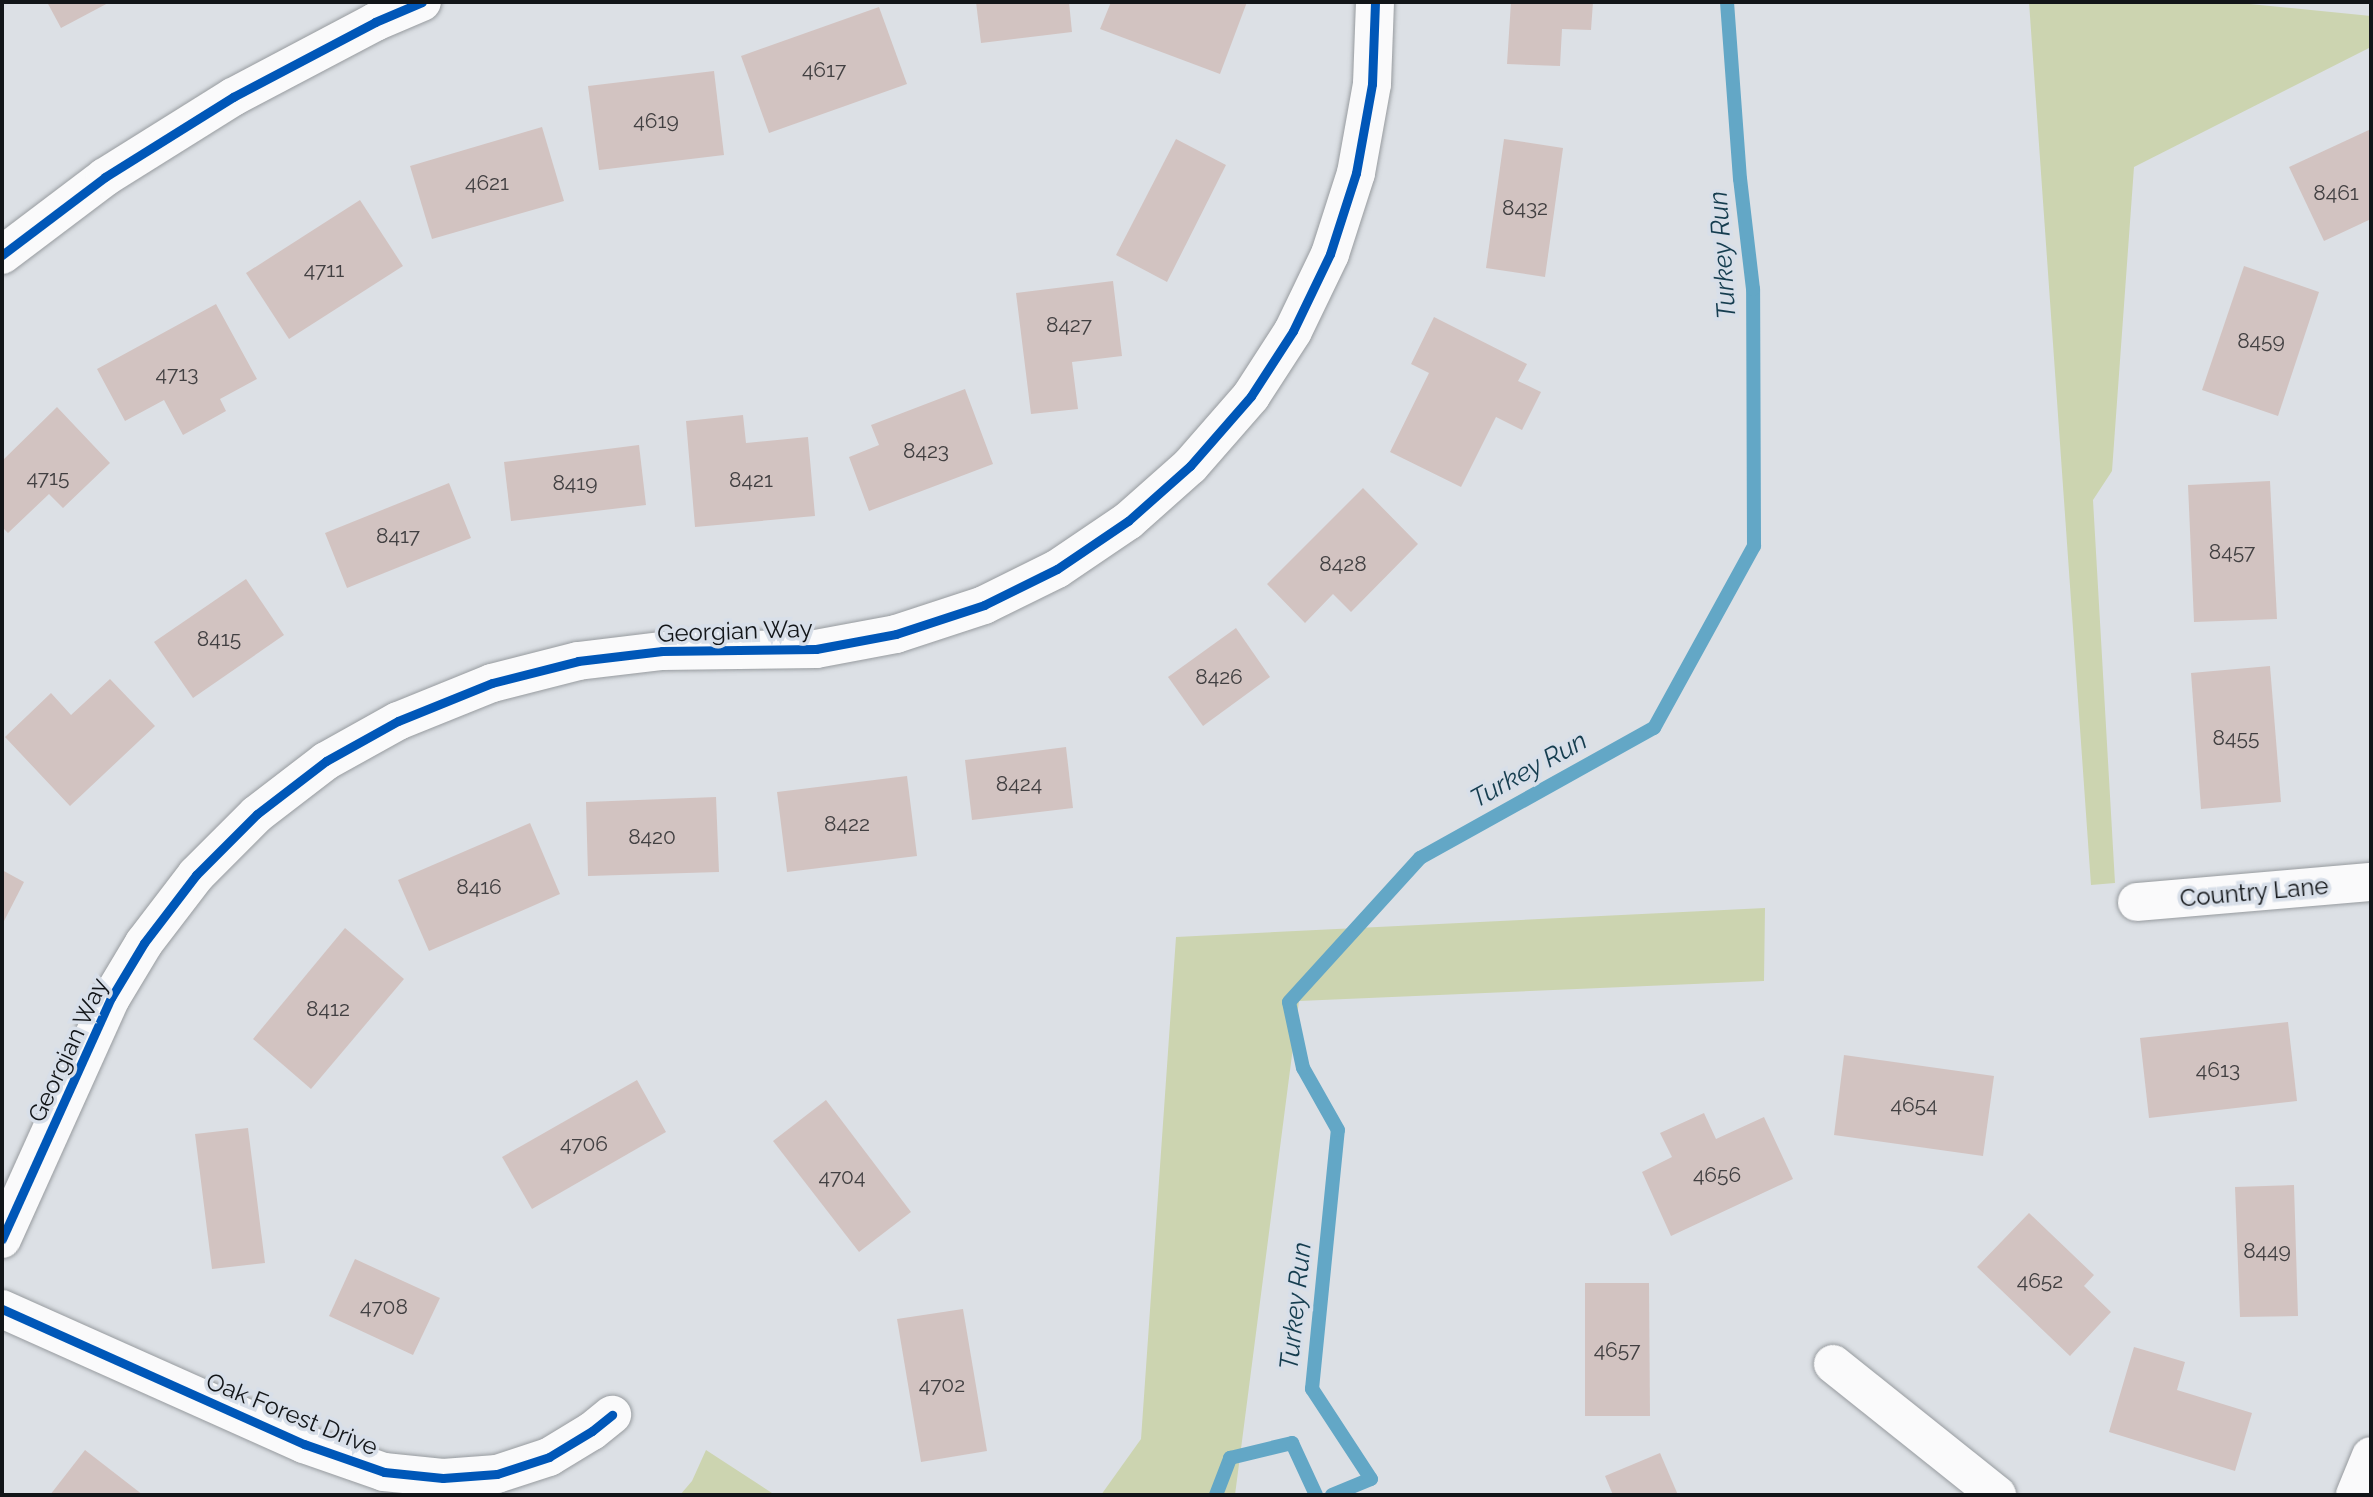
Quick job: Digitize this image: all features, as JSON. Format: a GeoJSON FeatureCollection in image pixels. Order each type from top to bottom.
{"type":"FeatureCollection","features":[{"type":"Feature","properties":{"kind":"street"},"geometry":{"type":"LineString","coordinates":[[2,255],[105,177],[233,97],[375,22],[422,2]]}},
{"type":"Feature","properties":{"kind":"street","name":"Georgian Way"},"geometry":{"type":"LineString","coordinates":[[2,1239],[111,998],[144,943],[196,875],[257,814],[326,761],[398,721],[492,683],[578,661],[662,651],[816,649],[896,634],[984,605],[1057,569],[1128,521],[1190,466],[1251,396],[1293,331],[1330,254],[1359,161],[1372,84],[1375,2]]}},
{"type":"Feature","properties":{"kind":"street","name":"Country Lane"},"geometry":{"type":"LineString","coordinates":[[2137,902],[2371,882]]}},
{"type":"Feature","properties":{"kind":"street","name":"Oak Forest Drive"},"geometry":{"type":"LineString","coordinates":[[2,1309],[304,1444],[384,1472],[443,1478],[497,1474],[549,1457],[612,1415]]}},
{"type":"Feature","properties":{"kind":"street"},"geometry":{"type":"LineString","coordinates":[[1833,1364],[1997,1495]]}},
{"type":"Feature","properties":{"kind":"street"},"geometry":{"type":"LineString","coordinates":[[2355,1495],[2371,1456]]}},
{"type":"Feature","properties":{"kind":"green space"},"geometry":{"type":"Polygon","coordinates":[[[2029,2],[2229,2],[2371,16],[2371,47],[2134,167],[2112,471],[2093,500],[2115,883],[2091,885],[2029,2]]]}},
{"type":"Feature","properties":{"kind":"green space"},"geometry":{"type":"Polygon","coordinates":[[[1765,908],[1764,981],[1299,1001],[1235,1495],[1101,1495],[1141,1439],[1176,937],[1765,908]]]}},
{"type":"Feature","properties":{"kind":"green space"},"geometry":{"type":"Polygon","coordinates":[[[706,1450],[775,1495],[680,1495],[692,1481],[706,1450]]]}},
{"type":"Feature","properties":{"kind":"building"},"geometry":{"type":"Polygon","coordinates":[[[47,2],[110,2],[61,28],[47,2]]]}},
{"type":"Feature","properties":{"kind":"building"},"geometry":{"type":"Polygon","coordinates":[[[976,2],[1069,2],[1072,32],[981,43],[976,2]]]}},
{"type":"Feature","properties":{"kind":"building"},"geometry":{"type":"Polygon","coordinates":[[[1111,2],[1247,2],[1220,74],[1100,29],[1111,2]]]}},
{"type":"Feature","properties":{"kind":"building"},"geometry":{"type":"Polygon","coordinates":[[[1511,2],[1593,2],[1591,30],[1562,29],[1560,66],[1507,64],[1511,2]]]}},
{"type":"Feature","properties":{"kind":"building"},"geometry":{"type":"Polygon","coordinates":[[[879,7],[907,84],[769,133],[741,56],[879,7]]]}},
{"type":"Feature","properties":{"kind":"building"},"geometry":{"type":"Polygon","coordinates":[[[714,71],[724,155],[599,170],[588,86],[714,71]]]}},
{"type":"Feature","properties":{"kind":"building"},"geometry":{"type":"Polygon","coordinates":[[[542,127],[564,201],[432,239],[410,166],[542,127]]]}},
{"type":"Feature","properties":{"kind":"building"},"geometry":{"type":"Polygon","coordinates":[[[2371,129],[2371,219],[2324,241],[2289,167],[2371,129]]]}},
{"type":"Feature","properties":{"kind":"building"},"geometry":{"type":"Polygon","coordinates":[[[1176,139],[1226,165],[1167,282],[1116,255],[1176,139]]]}},
{"type":"Feature","properties":{"kind":"building"},"geometry":{"type":"Polygon","coordinates":[[[1504,139],[1563,148],[1545,277],[1486,268],[1504,139]]]}},
{"type":"Feature","properties":{"kind":"building"},"geometry":{"type":"Polygon","coordinates":[[[360,200],[403,266],[289,339],[246,273],[360,200]]]}},
{"type":"Feature","properties":{"kind":"building"},"geometry":{"type":"Polygon","coordinates":[[[2244,266],[2319,292],[2278,416],[2202,390],[2244,266]]]}},
{"type":"Feature","properties":{"kind":"building"},"geometry":{"type":"Polygon","coordinates":[[[1113,281],[1122,356],[1072,362],[1078,409],[1031,414],[1016,293],[1113,281]]]}},
{"type":"Feature","properties":{"kind":"building"},"geometry":{"type":"Polygon","coordinates":[[[216,304],[257,379],[220,399],[226,411],[183,435],[164,400],[125,421],[97,369],[216,304]]]}},
{"type":"Feature","properties":{"kind":"building"},"geometry":{"type":"Polygon","coordinates":[[[1434,317],[1527,364],[1518,381],[1541,392],[1522,430],[1496,417],[1461,487],[1390,452],[1429,373],[1411,364],[1434,317]]]}},
{"type":"Feature","properties":{"kind":"building"},"geometry":{"type":"Polygon","coordinates":[[[965,389],[993,464],[869,511],[849,457],[879,445],[871,425],[965,389]]]}},
{"type":"Feature","properties":{"kind":"building"},"geometry":{"type":"Polygon","coordinates":[[[57,407],[110,463],[63,508],[49,494],[8,533],[2,527],[2,461],[57,407]]]}},
{"type":"Feature","properties":{"kind":"building"},"geometry":{"type":"Polygon","coordinates":[[[743,415],[746,443],[808,437],[815,516],[695,527],[686,421],[743,415]]]}},
{"type":"Feature","properties":{"kind":"building"},"geometry":{"type":"Polygon","coordinates":[[[639,445],[646,505],[511,521],[504,462],[639,445]]]}},
{"type":"Feature","properties":{"kind":"building"},"geometry":{"type":"Polygon","coordinates":[[[2270,481],[2277,619],[2194,622],[2188,485],[2270,481]]]}},
{"type":"Feature","properties":{"kind":"building"},"geometry":{"type":"Polygon","coordinates":[[[449,483],[471,538],[347,588],[325,533],[449,483]]]}},
{"type":"Feature","properties":{"kind":"building"},"geometry":{"type":"Polygon","coordinates":[[[1363,488],[1418,544],[1351,612],[1333,594],[1305,623],[1267,584],[1363,488]]]}},
{"type":"Feature","properties":{"kind":"building"},"geometry":{"type":"Polygon","coordinates":[[[246,579],[284,635],[193,698],[154,642],[246,579]]]}},
{"type":"Feature","properties":{"kind":"building"},"geometry":{"type":"Polygon","coordinates":[[[1236,628],[1270,677],[1203,726],[1168,677],[1236,628]]]}},
{"type":"Feature","properties":{"kind":"building"},"geometry":{"type":"Polygon","coordinates":[[[2270,666],[2281,802],[2201,809],[2191,673],[2270,666]]]}},
{"type":"Feature","properties":{"kind":"building"},"geometry":{"type":"Polygon","coordinates":[[[110,679],[155,726],[70,806],[5,737],[51,693],[71,715],[110,679]]]}},
{"type":"Feature","properties":{"kind":"building"},"geometry":{"type":"Polygon","coordinates":[[[1066,747],[1073,808],[972,820],[965,760],[1066,747]]]}},
{"type":"Feature","properties":{"kind":"building"},"geometry":{"type":"Polygon","coordinates":[[[907,776],[917,856],[787,872],[777,792],[907,776]]]}},
{"type":"Feature","properties":{"kind":"building"},"geometry":{"type":"Polygon","coordinates":[[[716,797],[719,872],[588,876],[586,802],[716,797]]]}},
{"type":"Feature","properties":{"kind":"building"},"geometry":{"type":"Polygon","coordinates":[[[530,823],[560,894],[429,951],[398,880],[530,823]]]}},
{"type":"Feature","properties":{"kind":"building"},"geometry":{"type":"Polygon","coordinates":[[[2,870],[24,882],[2,925],[2,870]]]}},
{"type":"Feature","properties":{"kind":"building"},"geometry":{"type":"Polygon","coordinates":[[[345,928],[404,979],[311,1089],[253,1039],[345,928]]]}},
{"type":"Feature","properties":{"kind":"building"},"geometry":{"type":"Polygon","coordinates":[[[2288,1022],[2297,1101],[2149,1118],[2140,1038],[2288,1022]]]}},
{"type":"Feature","properties":{"kind":"building"},"geometry":{"type":"Polygon","coordinates":[[[1844,1055],[1994,1076],[1983,1156],[1834,1135],[1844,1055]]]}},
{"type":"Feature","properties":{"kind":"building"},"geometry":{"type":"Polygon","coordinates":[[[637,1080],[666,1132],[532,1209],[502,1157],[637,1080]]]}},
{"type":"Feature","properties":{"kind":"building"},"geometry":{"type":"Polygon","coordinates":[[[826,1100],[911,1212],[859,1252],[773,1141],[826,1100]]]}},
{"type":"Feature","properties":{"kind":"building"},"geometry":{"type":"Polygon","coordinates":[[[1704,1113],[1716,1139],[1764,1117],[1793,1179],[1671,1236],[1642,1172],[1672,1157],[1660,1133],[1704,1113]]]}},
{"type":"Feature","properties":{"kind":"building"},"geometry":{"type":"Polygon","coordinates":[[[248,1128],[265,1263],[212,1269],[195,1134],[248,1128]]]}},
{"type":"Feature","properties":{"kind":"building"},"geometry":{"type":"Polygon","coordinates":[[[2294,1185],[2298,1316],[2240,1317],[2235,1187],[2294,1185]]]}},
{"type":"Feature","properties":{"kind":"building"},"geometry":{"type":"Polygon","coordinates":[[[2029,1213],[2094,1275],[2084,1286],[2111,1312],[2070,1356],[1977,1267],[2029,1213]]]}},
{"type":"Feature","properties":{"kind":"building"},"geometry":{"type":"Polygon","coordinates":[[[355,1259],[440,1298],[413,1355],[329,1316],[355,1259]]]}},
{"type":"Feature","properties":{"kind":"building"},"geometry":{"type":"Polygon","coordinates":[[[1585,1283],[1649,1283],[1650,1416],[1585,1416],[1585,1283]]]}},
{"type":"Feature","properties":{"kind":"building"},"geometry":{"type":"Polygon","coordinates":[[[963,1309],[987,1451],[921,1462],[897,1319],[963,1309]]]}},
{"type":"Feature","properties":{"kind":"building"},"geometry":{"type":"Polygon","coordinates":[[[2134,1347],[2185,1362],[2177,1390],[2252,1413],[2235,1471],[2109,1432],[2134,1347]]]}},
{"type":"Feature","properties":{"kind":"building"},"geometry":{"type":"Polygon","coordinates":[[[85,1450],[143,1495],[50,1495],[85,1450]]]}},
{"type":"Feature","properties":{"kind":"building"},"geometry":{"type":"Polygon","coordinates":[[[1660,1453],[1678,1495],[1613,1495],[1605,1476],[1660,1453]]]}},
{"type":"Feature","properties":{"kind":"waterway","name":"Turkey Run"},"geometry":{"type":"LineString","coordinates":[[1332,1495],[1371,1479],[1312,1389],[1338,1130],[1303,1068],[1289,1002],[1420,858],[1654,728],[1754,546],[1753,289],[1740,179],[1727,2]]}},
{"type":"Feature","properties":{"kind":"waterway","name":"Turkey Run"},"geometry":{"type":"LineString","coordinates":[[1216,1495],[1230,1458],[1292,1443],[1316,1495]]}},
{"type":"Feature","properties":{"kind":"cycle path"},"geometry":{"type":"LineString","coordinates":[[2,255],[105,177],[233,97],[375,22],[422,2]]}},
{"type":"Feature","properties":{"kind":"cycle path"},"geometry":{"type":"LineString","coordinates":[[2,1239],[111,998],[144,943],[196,875],[257,814],[326,761],[398,721],[492,683],[578,661],[662,651],[816,649],[896,634],[984,605],[1057,569],[1128,521],[1190,466],[1251,396],[1293,331],[1330,254],[1356,173],[1372,84],[1375,2]]}},
{"type":"Feature","properties":{"kind":"cycle path"},"geometry":{"type":"LineString","coordinates":[[2,1309],[304,1444],[384,1472],[443,1478],[497,1474],[549,1457],[592,1431],[612,1415]]}}]}
